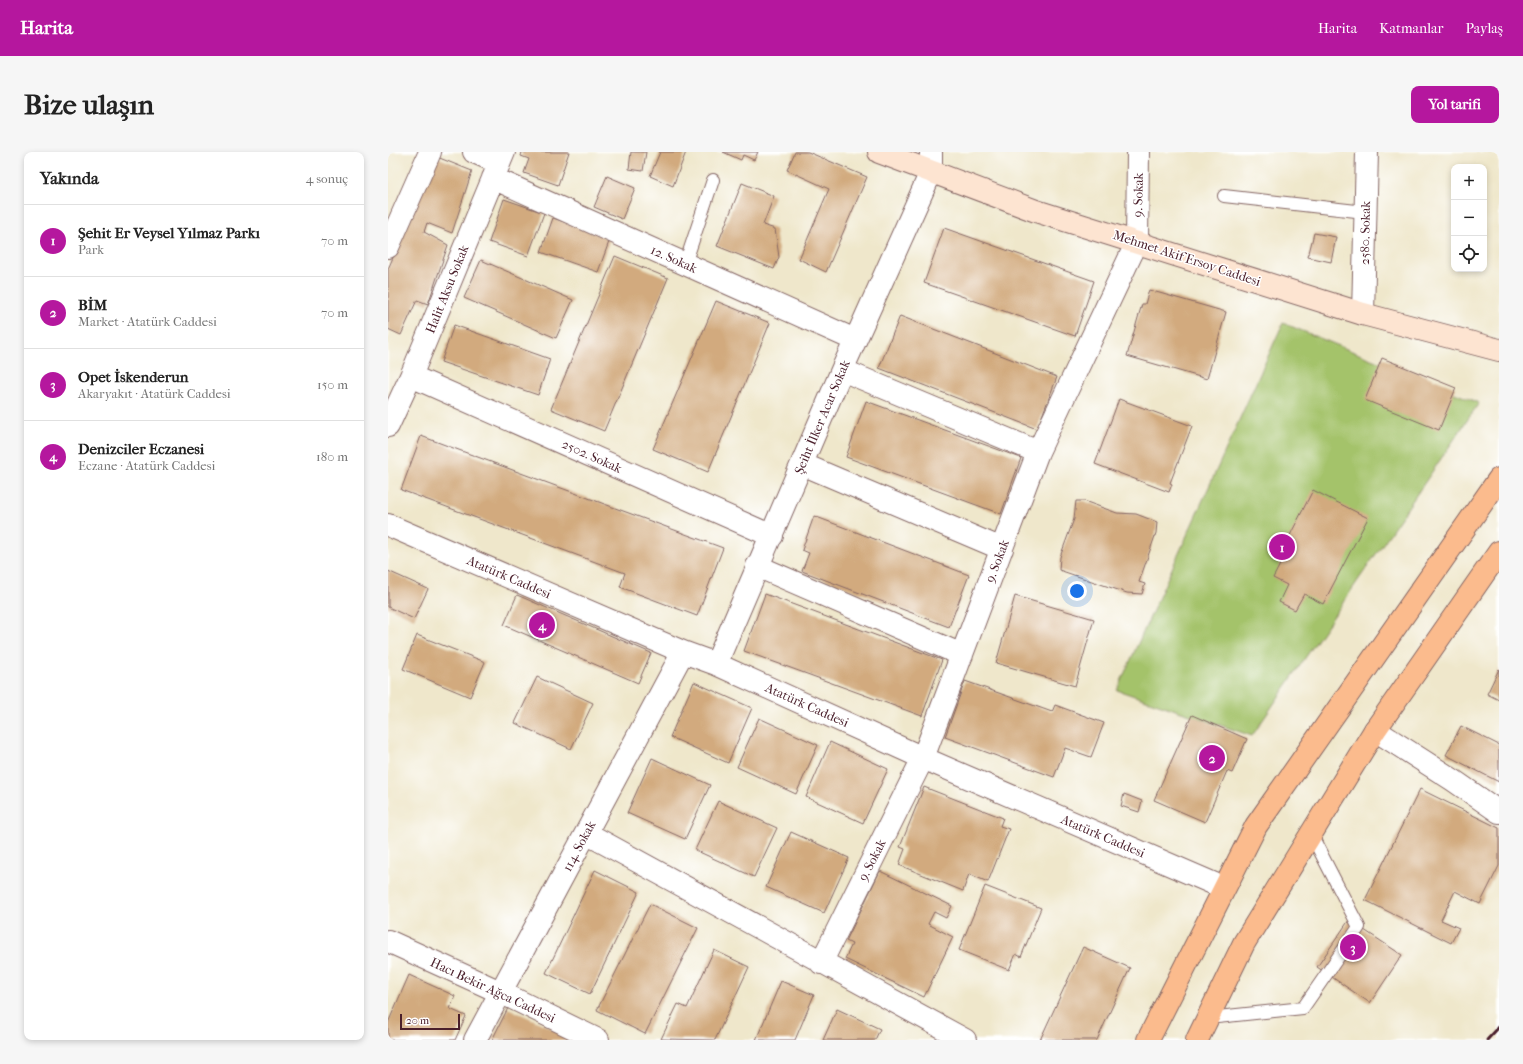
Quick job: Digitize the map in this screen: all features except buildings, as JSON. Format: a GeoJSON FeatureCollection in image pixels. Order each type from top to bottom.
{"type":"FeatureCollection","features":[{"type":"Feature","properties":{"kind":"highway"},"geometry":{"type":"LineString","coordinates":[[1148,1040],[1256,826],[1499,479]]}},
{"type":"Feature","properties":{"kind":"highway"},"geometry":{"type":"LineString","coordinates":[[1197,1040],[1244,943],[1375,730],[1499,552]]}},
{"type":"Feature","properties":{"kind":"street"},"geometry":{"type":"LineString","coordinates":[[388,247],[430,152]]}},
{"type":"Feature","properties":{"kind":"street","name":"12. Sokak"},"geometry":{"type":"LineString","coordinates":[[474,152],[686,264],[855,340]]}},
{"type":"Feature","properties":{"kind":"street","name":"Mehmet Akif Ersoy Caddesi"},"geometry":{"type":"LineString","coordinates":[[879,152],[931,162],[1036,211],[1363,314],[1499,350]]}},
{"type":"Feature","properties":{"kind":"street","name":"9. Sokak"},"geometry":{"type":"LineString","coordinates":[[821,962],[924,758],[1038,452],[1137,242],[1138,152]]}},
{"type":"Feature","properties":{"kind":"street","name":"2580. Sokak"},"geometry":{"type":"LineString","coordinates":[[1363,314],[1367,152]]}},
{"type":"Feature","properties":{"kind":"street","name":"Şeiht İlker Acar Sokak"},"geometry":{"type":"LineString","coordinates":[[716,664],[931,162]]}},
{"type":"Feature","properties":{"kind":"street","name":"Halit Aksu Sokak"},"geometry":{"type":"LineString","coordinates":[[388,426],[411,376],[499,164]]}},
{"type":"Feature","properties":{"kind":"street"},"geometry":{"type":"LineString","coordinates":[[842,370],[1038,452]]}},
{"type":"Feature","properties":{"kind":"street","name":"2502. Sokak"},"geometry":{"type":"LineString","coordinates":[[411,376],[772,536]]}},
{"type":"Feature","properties":{"kind":"street"},"geometry":{"type":"LineString","coordinates":[[802,464],[1002,549]]}},
{"type":"Feature","properties":{"kind":"street","name":"Atatürk Caddesi"},"geometry":{"type":"LineString","coordinates":[[388,524],[683,652],[716,664],[924,758],[1224,888]]}},
{"type":"Feature","properties":{"kind":"street"},"geometry":{"type":"LineString","coordinates":[[757,566],[962,656]]}},
{"type":"Feature","properties":{"kind":"street","name":"114. Sokak"},"geometry":{"type":"LineString","coordinates":[[475,1040],[683,652]]}},
{"type":"Feature","properties":{"kind":"street"},"geometry":{"type":"LineString","coordinates":[[1375,730],[1453,780],[1499,812]]}},
{"type":"Feature","properties":{"kind":"street"},"geometry":{"type":"LineString","coordinates":[[586,834],[821,962],[941,1034],[965,1040]]}},
{"type":"Feature","properties":{"kind":"street","name":"Hacı Bekir Ağca Caddesi"},"geometry":{"type":"LineString","coordinates":[[388,941],[500,992],[598,1040]]}},
{"type":"Feature","properties":{"kind":"lane"},"geometry":{"type":"LineString","coordinates":[[686,264],[713,180]]}},
{"type":"Feature","properties":{"kind":"lane"},"geometry":{"type":"LineString","coordinates":[[1224,196],[1365,212]]}},
{"type":"Feature","properties":{"kind":"lane"},"geometry":{"type":"LineString","coordinates":[[1208,1018],[1303,1008],[1359,927],[1311,834]]}},
{"type":"Feature","properties":{"kind":"green space"},"geometry":{"type":"Polygon","coordinates":[[[1283,323],[1479,403],[1252,736],[1117,690],[1283,323]]]}},
{"type":"Feature","properties":{"kind":"railway"},"geometry":{"type":"LineString","coordinates":[[1487,1040],[1499,1027]]}},
{"type":"Feature","properties":{"kind":"place","name":"Şehit Er Veysel Yılmaz Parkı"},"geometry":{"type":"Point","coordinates":[1282,547]}},
{"type":"Feature","properties":{"kind":"place","name":"Denizciler Eczanesi"},"geometry":{"type":"Point","coordinates":[542,625]}},
{"type":"Feature","properties":{"kind":"place","name":"BİM"},"geometry":{"type":"Point","coordinates":[1212,758]}},
{"type":"Feature","properties":{"kind":"place","name":"Opet İskenderun"},"geometry":{"type":"Point","coordinates":[1353,947]}}]}
